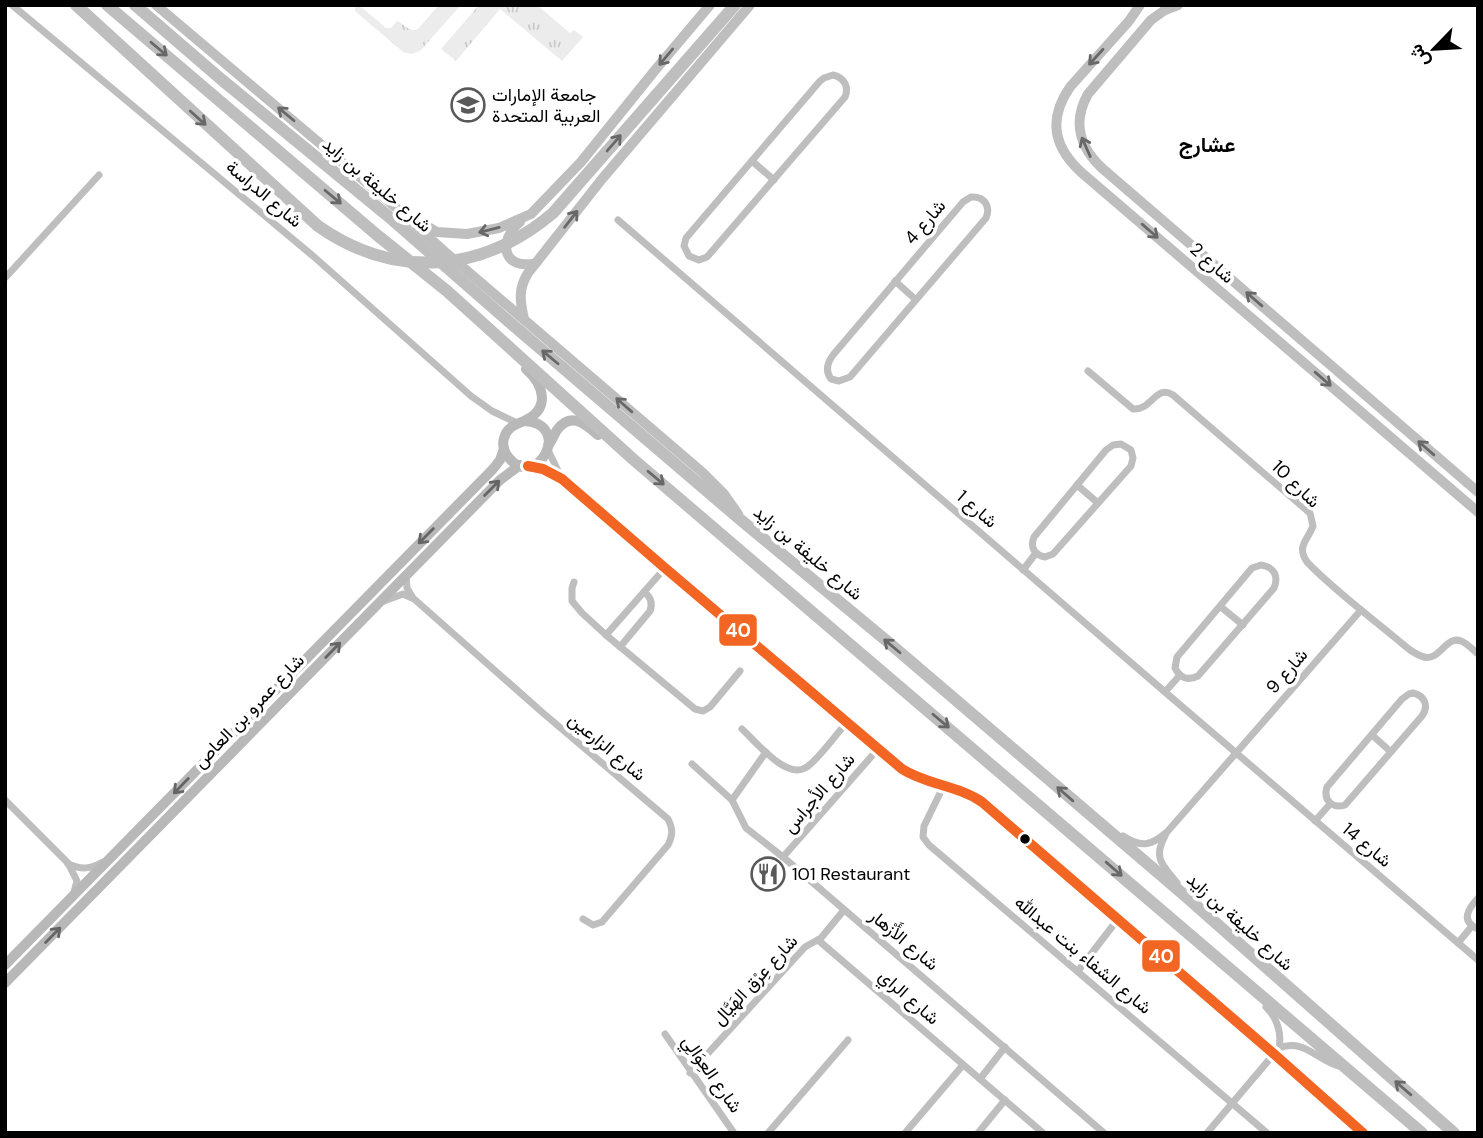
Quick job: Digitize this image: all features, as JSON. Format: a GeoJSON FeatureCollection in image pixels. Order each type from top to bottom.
{"type":"FeatureCollection","features":[{"type":"Feature","properties":{"kind":"highway"},"geometry":{"type":"LineString","coordinates":[[76,5],[318,226],[349,245],[394,259],[434,264],[467,259],[505,246],[553,213],[734,5]]}},
{"type":"Feature","properties":{"kind":"highway"},"geometry":{"type":"LineString","coordinates":[[107,5],[377,235],[447,291],[634,460],[1422,1133]]}},
{"type":"Feature","properties":{"kind":"highway","name":"شارع خليفة بن زايد"},"geometry":{"type":"LineString","coordinates":[[135,5],[388,216],[742,521],[1096,820],[1454,1133]]}},
{"type":"Feature","properties":{"kind":"main road"},"geometry":{"type":"LineString","coordinates":[[495,335],[503,349],[530,373],[541,389],[541,404],[537,411],[507,431],[504,444],[510,459],[524,466],[540,461],[560,426],[569,421],[578,421],[588,426],[622,456],[634,460]]}},
{"type":"Feature","properties":{"kind":"main road"},"geometry":{"type":"LineString","coordinates":[[521,422],[534,422],[542,428],[547,436],[548,448]]}},
{"type":"Feature","properties":{"kind":"main road","name":"شارع عمرو بن العاص"},"geometry":{"type":"LineString","coordinates":[[5,965],[493,469],[500,460],[504,444]]}},
{"type":"Feature","properties":{"kind":"main road","name":"شارع عمرو بن العاص"},"geometry":{"type":"LineString","coordinates":[[5,983],[500,480],[524,466]]}},
{"type":"Feature","properties":{"kind":"street","name":"شارع الدراسة"},"geometry":{"type":"LineString","coordinates":[[12,5],[303,248],[471,396],[492,411],[521,422]]}},
{"type":"Feature","properties":{"kind":"street"},"geometry":{"type":"LineString","coordinates":[[156,5],[702,472],[731,502],[742,521]]}},
{"type":"Feature","properties":{"kind":"street"},"geometry":{"type":"LineString","coordinates":[[536,263],[522,265],[511,260],[505,243],[513,228],[531,214],[581,162],[710,5]]}},
{"type":"Feature","properties":{"kind":"street"},"geometry":{"type":"LineString","coordinates":[[524,319],[520,303],[521,288],[528,273],[602,179],[750,5]]}},
{"type":"Feature","properties":{"kind":"street","name":"شارع 2"},"geometry":{"type":"LineString","coordinates":[[1140,5],[1062,98],[1056,122],[1059,142],[1066,156],[1082,173],[1478,512]]}},
{"type":"Feature","properties":{"kind":"street","name":"شارع 2"},"geometry":{"type":"LineString","coordinates":[[1178,5],[1150,20],[1088,94],[1083,103],[1080,125],[1087,152],[1103,169],[1478,492]]}},
{"type":"Feature","properties":{"kind":"street"},"geometry":{"type":"LineString","coordinates":[[833,75],[842,79],[847,88],[845,97],[774,180],[707,257],[699,260],[689,256],[684,246],[686,237],[824,78],[833,75]]}},
{"type":"Feature","properties":{"kind":"street"},"geometry":{"type":"LineString","coordinates":[[752,161],[774,180]]}},
{"type":"Feature","properties":{"kind":"street"},"geometry":{"type":"LineString","coordinates":[[5,278],[99,175]]}},
{"type":"Feature","properties":{"kind":"street","name":"شارع 4"},"geometry":{"type":"LineString","coordinates":[[976,197],[984,200],[988,209],[986,218],[850,377],[839,381],[831,379],[827,370],[829,359],[895,281],[967,199],[976,197]]}},
{"type":"Feature","properties":{"kind":"street"},"geometry":{"type":"LineString","coordinates":[[394,206],[431,230],[457,234],[499,228],[531,214]]}},
{"type":"Feature","properties":{"kind":"street","name":"شارع 1"},"geometry":{"type":"LineString","coordinates":[[618,220],[1236,754]]}},
{"type":"Feature","properties":{"kind":"street"},"geometry":{"type":"LineString","coordinates":[[677,271],[689,256]]}},
{"type":"Feature","properties":{"kind":"street"},"geometry":{"type":"LineString","coordinates":[[895,281],[915,299]]}},
{"type":"Feature","properties":{"kind":"street","name":"شارع 10"},"geometry":{"type":"LineString","coordinates":[[1088,371],[1129,408],[1145,407],[1161,392],[1171,393],[1306,510],[1312,517],[1313,526],[1304,542],[1303,558],[1361,610],[1414,652],[1424,657],[1434,657],[1456,640],[1478,654]]}},
{"type":"Feature","properties":{"kind":"street","name":"شارع 4"},"geometry":{"type":"LineString","coordinates":[[818,393],[831,379]]}},
{"type":"Feature","properties":{"kind":"street"},"geometry":{"type":"LineString","coordinates":[[492,411],[502,427],[504,444]]}},
{"type":"Feature","properties":{"kind":"street"},"geometry":{"type":"LineString","coordinates":[[1121,444],[1128,447],[1133,458],[1131,466],[1098,503],[1053,554],[1045,557],[1036,554],[1032,546],[1034,537],[1109,447],[1121,444]]}},
{"type":"Feature","properties":{"kind":"street"},"geometry":{"type":"LineString","coordinates":[[548,448],[562,479]]}},
{"type":"Feature","properties":{"kind":"street"},"geometry":{"type":"LineString","coordinates":[[524,466],[543,469],[562,479],[902,769],[917,778],[967,792],[982,802],[1277,1051],[1363,1133]]}},
{"type":"Feature","properties":{"kind":"street"},"geometry":{"type":"LineString","coordinates":[[1077,485],[1098,503]]}},
{"type":"Feature","properties":{"kind":"street"},"geometry":{"type":"LineString","coordinates":[[1023,570],[1036,554]]}},
{"type":"Feature","properties":{"kind":"street"},"geometry":{"type":"LineString","coordinates":[[1261,565],[1270,568],[1276,579],[1274,588],[1243,625],[1198,676],[1187,679],[1180,676],[1175,668],[1177,657],[1252,568],[1261,565]]}},
{"type":"Feature","properties":{"kind":"street"},"geometry":{"type":"LineString","coordinates":[[606,635],[665,568]]}},
{"type":"Feature","properties":{"kind":"street"},"geometry":{"type":"LineString","coordinates":[[406,574],[407,588],[413,598]]}},
{"type":"Feature","properties":{"kind":"street"},"geometry":{"type":"LineString","coordinates":[[574,582],[572,601],[582,612],[692,707],[699,710],[710,707],[740,671]]}},
{"type":"Feature","properties":{"kind":"street"},"geometry":{"type":"LineString","coordinates":[[620,647],[652,607],[650,598],[644,592]]}},
{"type":"Feature","properties":{"kind":"street"},"geometry":{"type":"LineString","coordinates":[[377,605],[403,594],[413,598]]}},
{"type":"Feature","properties":{"kind":"street","name":"شارع الزارعين"},"geometry":{"type":"LineString","coordinates":[[413,598],[668,819],[673,831],[668,845],[602,922],[593,925],[583,919]]}},
{"type":"Feature","properties":{"kind":"street"},"geometry":{"type":"LineString","coordinates":[[1221,607],[1243,625]]}},
{"type":"Feature","properties":{"kind":"street","name":"شارع 9"},"geometry":{"type":"LineString","coordinates":[[1236,754],[1361,610]]}},
{"type":"Feature","properties":{"kind":"street"},"geometry":{"type":"LineString","coordinates":[[1165,692],[1180,676]]}},
{"type":"Feature","properties":{"kind":"street"},"geometry":{"type":"LineString","coordinates":[[1413,693],[1421,696],[1426,704],[1424,713],[1391,752],[1345,805],[1340,807],[1330,804],[1326,798],[1326,787],[1405,695],[1413,693]]}},
{"type":"Feature","properties":{"kind":"street"},"geometry":{"type":"LineString","coordinates":[[742,729],[785,768],[791,770],[809,766],[847,722]]}},
{"type":"Feature","properties":{"kind":"street"},"geometry":{"type":"LineString","coordinates":[[1372,735],[1391,752]]}},
{"type":"Feature","properties":{"kind":"street","name":"شارع الأجراس"},"geometry":{"type":"LineString","coordinates":[[783,857],[878,748]]}},
{"type":"Feature","properties":{"kind":"street"},"geometry":{"type":"LineString","coordinates":[[732,800],[766,752]]}},
{"type":"Feature","properties":{"kind":"street"},"geometry":{"type":"LineString","coordinates":[[1096,820],[1138,844],[1154,842],[1167,832],[1236,754]]}},
{"type":"Feature","properties":{"kind":"street","name":"شارع 14"},"geometry":{"type":"LineString","coordinates":[[1236,754],[1478,960]]}},
{"type":"Feature","properties":{"kind":"street","name":"شارع الأَزْهار"},"geometry":{"type":"LineString","coordinates":[[692,764],[732,800],[746,828],[1104,1133]]}},
{"type":"Feature","properties":{"kind":"street","name":"شارع الشفاء بنت عبدالله"},"geometry":{"type":"LineString","coordinates":[[944,785],[924,826],[926,841],[1267,1133]]}},
{"type":"Feature","properties":{"kind":"street"},"geometry":{"type":"LineString","coordinates":[[5,800],[68,863],[75,875],[77,887],[64,907]]}},
{"type":"Feature","properties":{"kind":"street"},"geometry":{"type":"LineString","coordinates":[[1315,821],[1330,804]]}},
{"type":"Feature","properties":{"kind":"street"},"geometry":{"type":"LineString","coordinates":[[1167,832],[1160,845],[1160,860],[1182,894]]}},
{"type":"Feature","properties":{"kind":"street"},"geometry":{"type":"LineString","coordinates":[[68,863],[88,869],[113,857]]}},
{"type":"Feature","properties":{"kind":"street"},"geometry":{"type":"LineString","coordinates":[[1458,943],[1475,928],[1468,921],[1467,912],[1478,898]]}},
{"type":"Feature","properties":{"kind":"street","name":"شارع عِرْق الهَيَّال"},"geometry":{"type":"LineString","coordinates":[[691,1073],[805,947],[825,935],[844,910]]}},
{"type":"Feature","properties":{"kind":"street"},"geometry":{"type":"LineString","coordinates":[[1078,971],[1118,919]]}},
{"type":"Feature","properties":{"kind":"street","name":"شارع الراي"},"geometry":{"type":"LineString","coordinates":[[818,940],[1043,1133]]}},
{"type":"Feature","properties":{"kind":"street"},"geometry":{"type":"LineString","coordinates":[[1251,985],[1253,995],[1269,1010],[1280,1032],[1277,1051]]}},
{"type":"Feature","properties":{"kind":"street","name":"شارع العِوَالِي"},"geometry":{"type":"LineString","coordinates":[[664,1034],[734,1133]]}},
{"type":"Feature","properties":{"kind":"street"},"geometry":{"type":"LineString","coordinates":[[768,1133],[848,1040]]}},
{"type":"Feature","properties":{"kind":"street"},"geometry":{"type":"LineString","coordinates":[[1207,1133],[1277,1051],[1288,1045],[1298,1045],[1331,1063],[1344,1066]]}},
{"type":"Feature","properties":{"kind":"street"},"geometry":{"type":"LineString","coordinates":[[980,1079],[1005,1047]]}},
{"type":"Feature","properties":{"kind":"street"},"geometry":{"type":"LineString","coordinates":[[905,1133],[963,1065]]}},
{"type":"Feature","properties":{"kind":"street"},"geometry":{"type":"LineString","coordinates":[[978,1133],[1005,1100]]}},
{"type":"Feature","properties":{"kind":"green space"},"geometry":{"type":"Polygon","coordinates":[[[355,5],[359,5],[386,28],[391,28],[397,21],[415,30],[439,5],[461,5],[420,51],[411,54],[403,52],[355,11],[355,5]]]}},
{"type":"Feature","properties":{"kind":"green space"},"geometry":{"type":"Polygon","coordinates":[[[479,5],[537,5],[570,33],[574,30],[583,37],[562,61],[500,9],[456,61],[441,49],[479,5]]]}},
{"type":"Feature","properties":{"kind":"transit line","name":"40"},"geometry":{"type":"LineString","coordinates":[[528,466],[543,469],[562,479],[902,769],[982,802],[1363,1133]]}},
{"type":"Feature","properties":{"kind":"place","name":"جامعة الإمارات العربية المتحدة"},"geometry":{"type":"Point","coordinates":[468,105]}},
{"type":"Feature","properties":{"kind":"place","name":"101 Restaurant"},"geometry":{"type":"Point","coordinates":[768,874]}},
{"type":"Feature","properties":{"kind":"district","name":"عشارج"},"geometry":{"type":"Point","coordinates":[1207,145]}}]}
